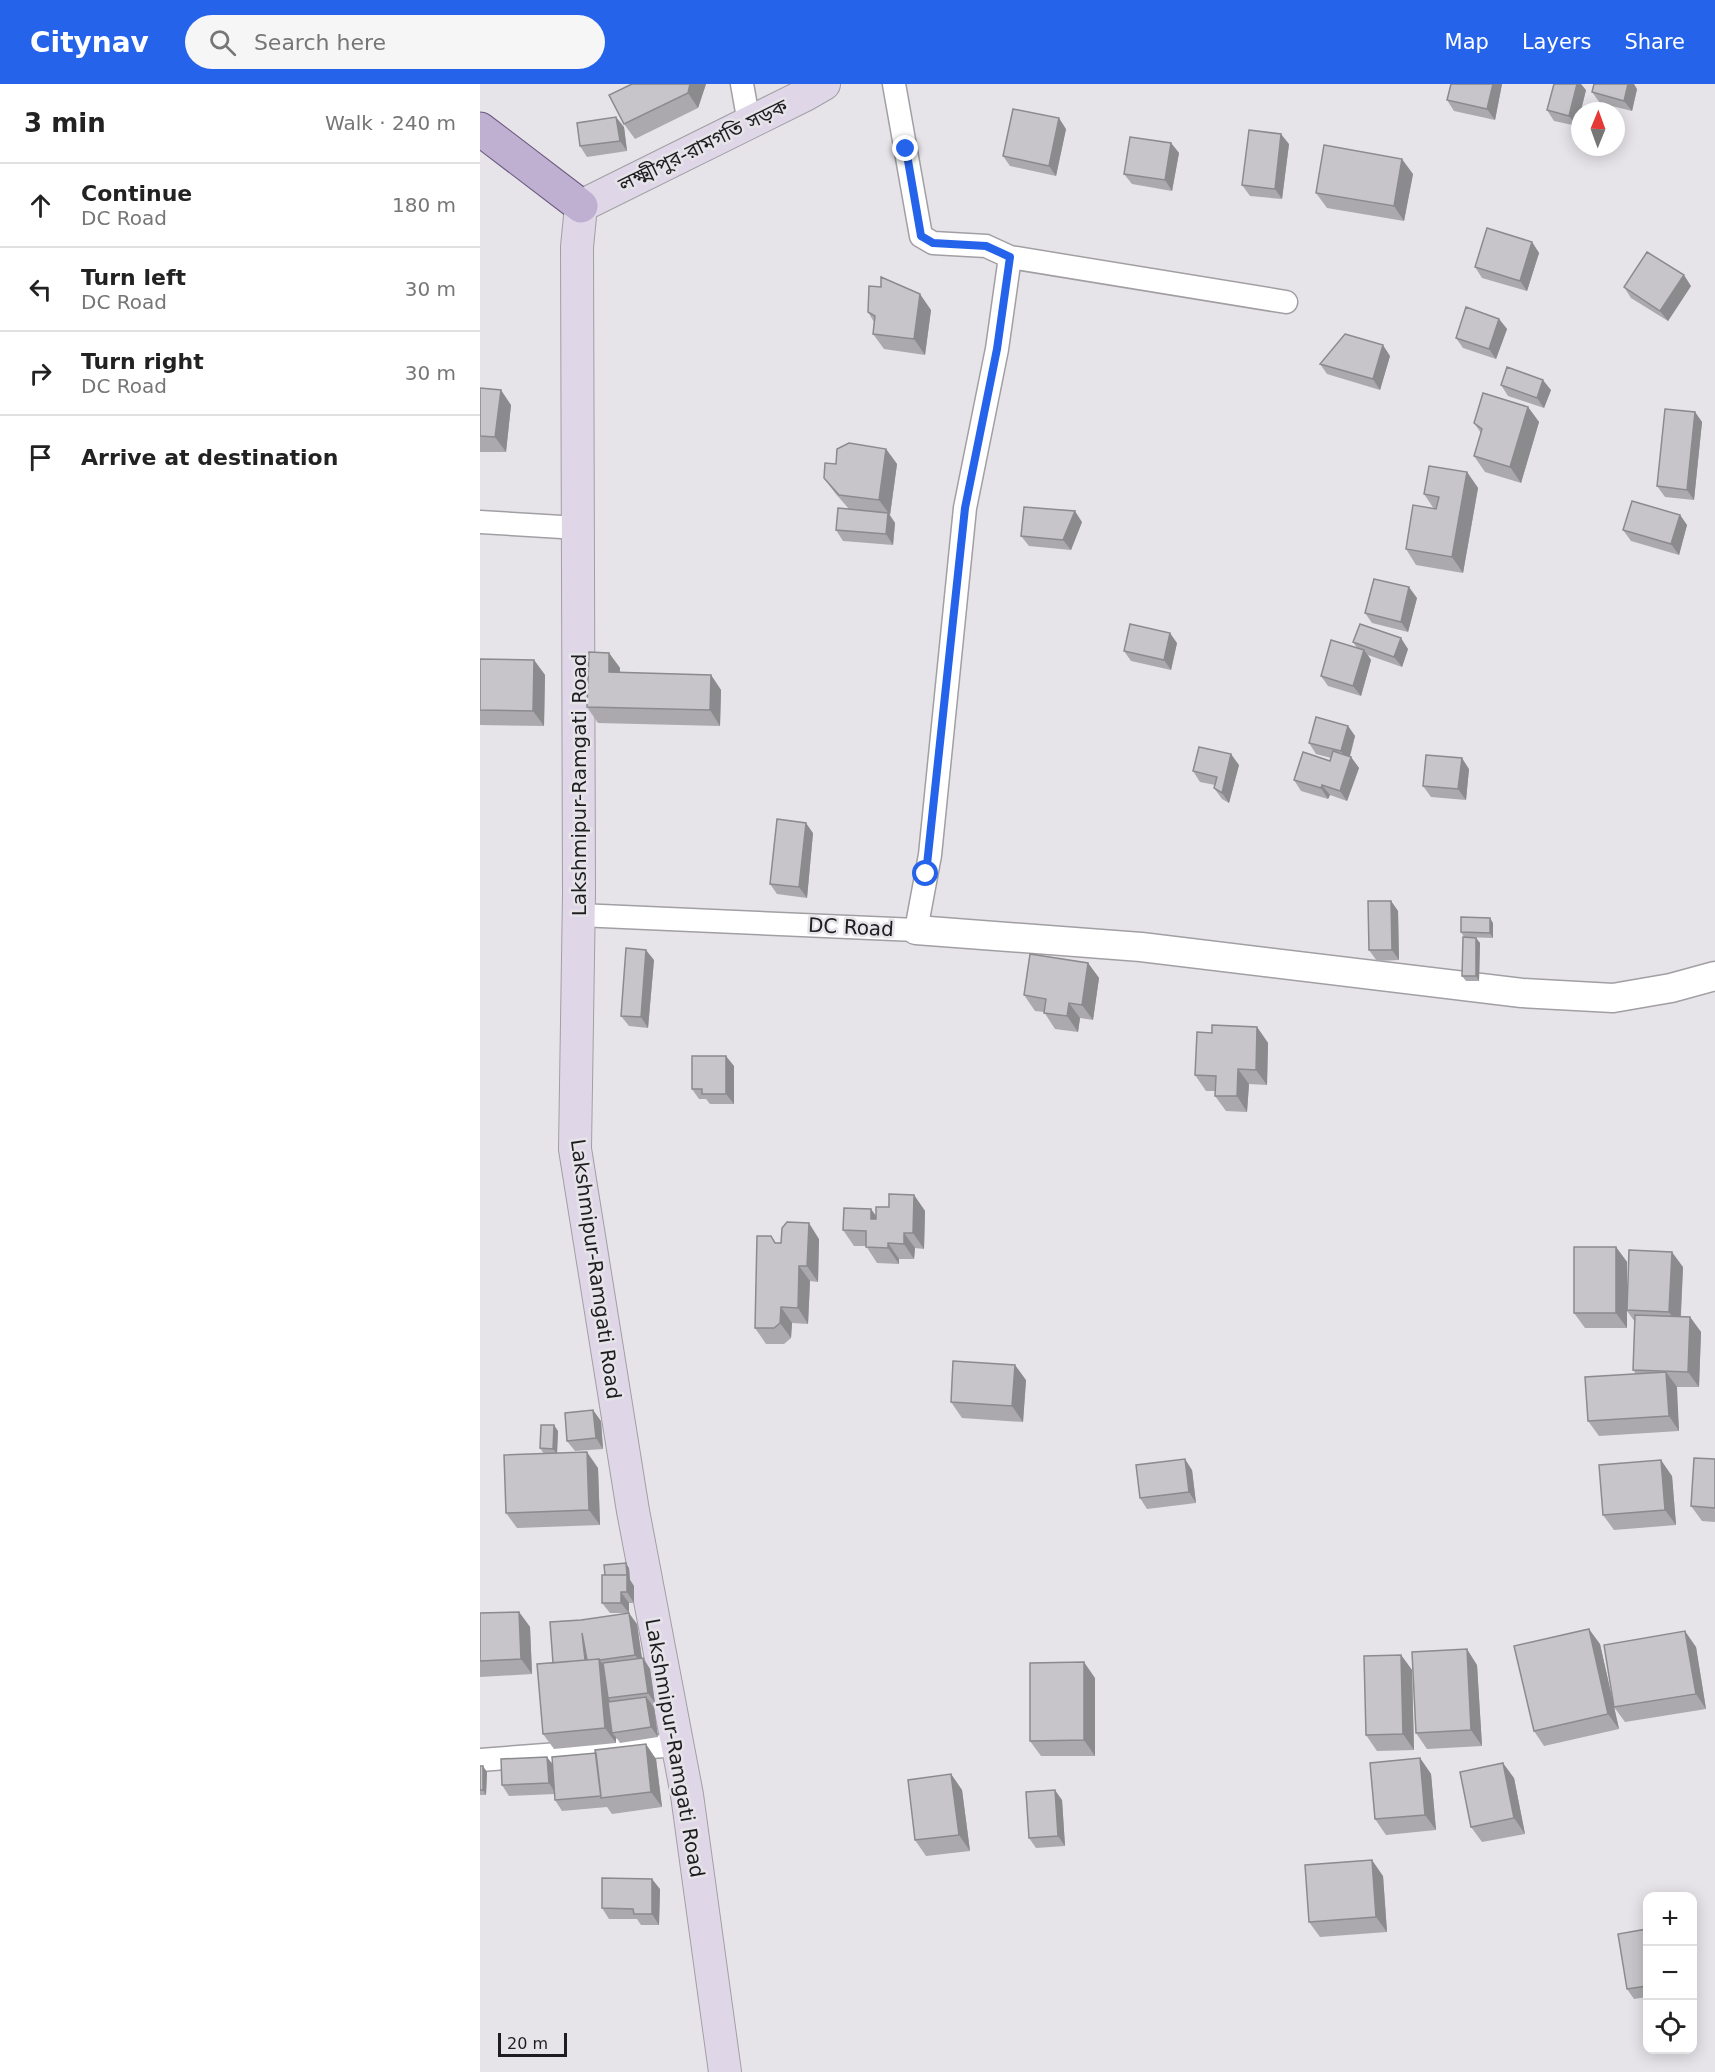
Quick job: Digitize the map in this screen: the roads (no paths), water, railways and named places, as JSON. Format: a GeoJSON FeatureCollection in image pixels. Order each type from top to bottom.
{"type":"FeatureCollection","features":[{"type":"Feature","properties":{"kind":"main road","name":"লক্ষ্মীপুর-রামগতি সড়ক"},"geometry":{"type":"LineString","coordinates":[[581,206],[824,84]]}},
{"type":"Feature","properties":{"kind":"main road"},"geometry":{"type":"LineString","coordinates":[[480,129],[581,206]]}},
{"type":"Feature","properties":{"kind":"main road","name":"Lakshmipur-Ramgati Road"},"geometry":{"type":"LineString","coordinates":[[581,206],[577,247],[579,915],[575,1149],[633,1511],[687,1795],[725,2072]]}},
{"type":"Feature","properties":{"kind":"street"},"geometry":{"type":"LineString","coordinates":[[742,84],[749,123]]}},
{"type":"Feature","properties":{"kind":"street"},"geometry":{"type":"LineString","coordinates":[[894,84],[921,236],[933,243],[986,246],[1010,257],[1286,302]]}},
{"type":"Feature","properties":{"kind":"street","name":"DC Road"},"geometry":{"type":"LineString","coordinates":[[579,915],[916,930],[930,855],[965,508],[997,349],[1010,257]]}},
{"type":"Feature","properties":{"kind":"street"},"geometry":{"type":"LineString","coordinates":[[480,522],[578,528]]}},
{"type":"Feature","properties":{"kind":"street"},"geometry":{"type":"LineString","coordinates":[[916,930],[1141,946],[1522,993],[1613,998],[1671,988],[1715,976]]}},
{"type":"Feature","properties":{"kind":"street"},"geometry":{"type":"LineString","coordinates":[[480,1760],[677,1745]]}}]}
